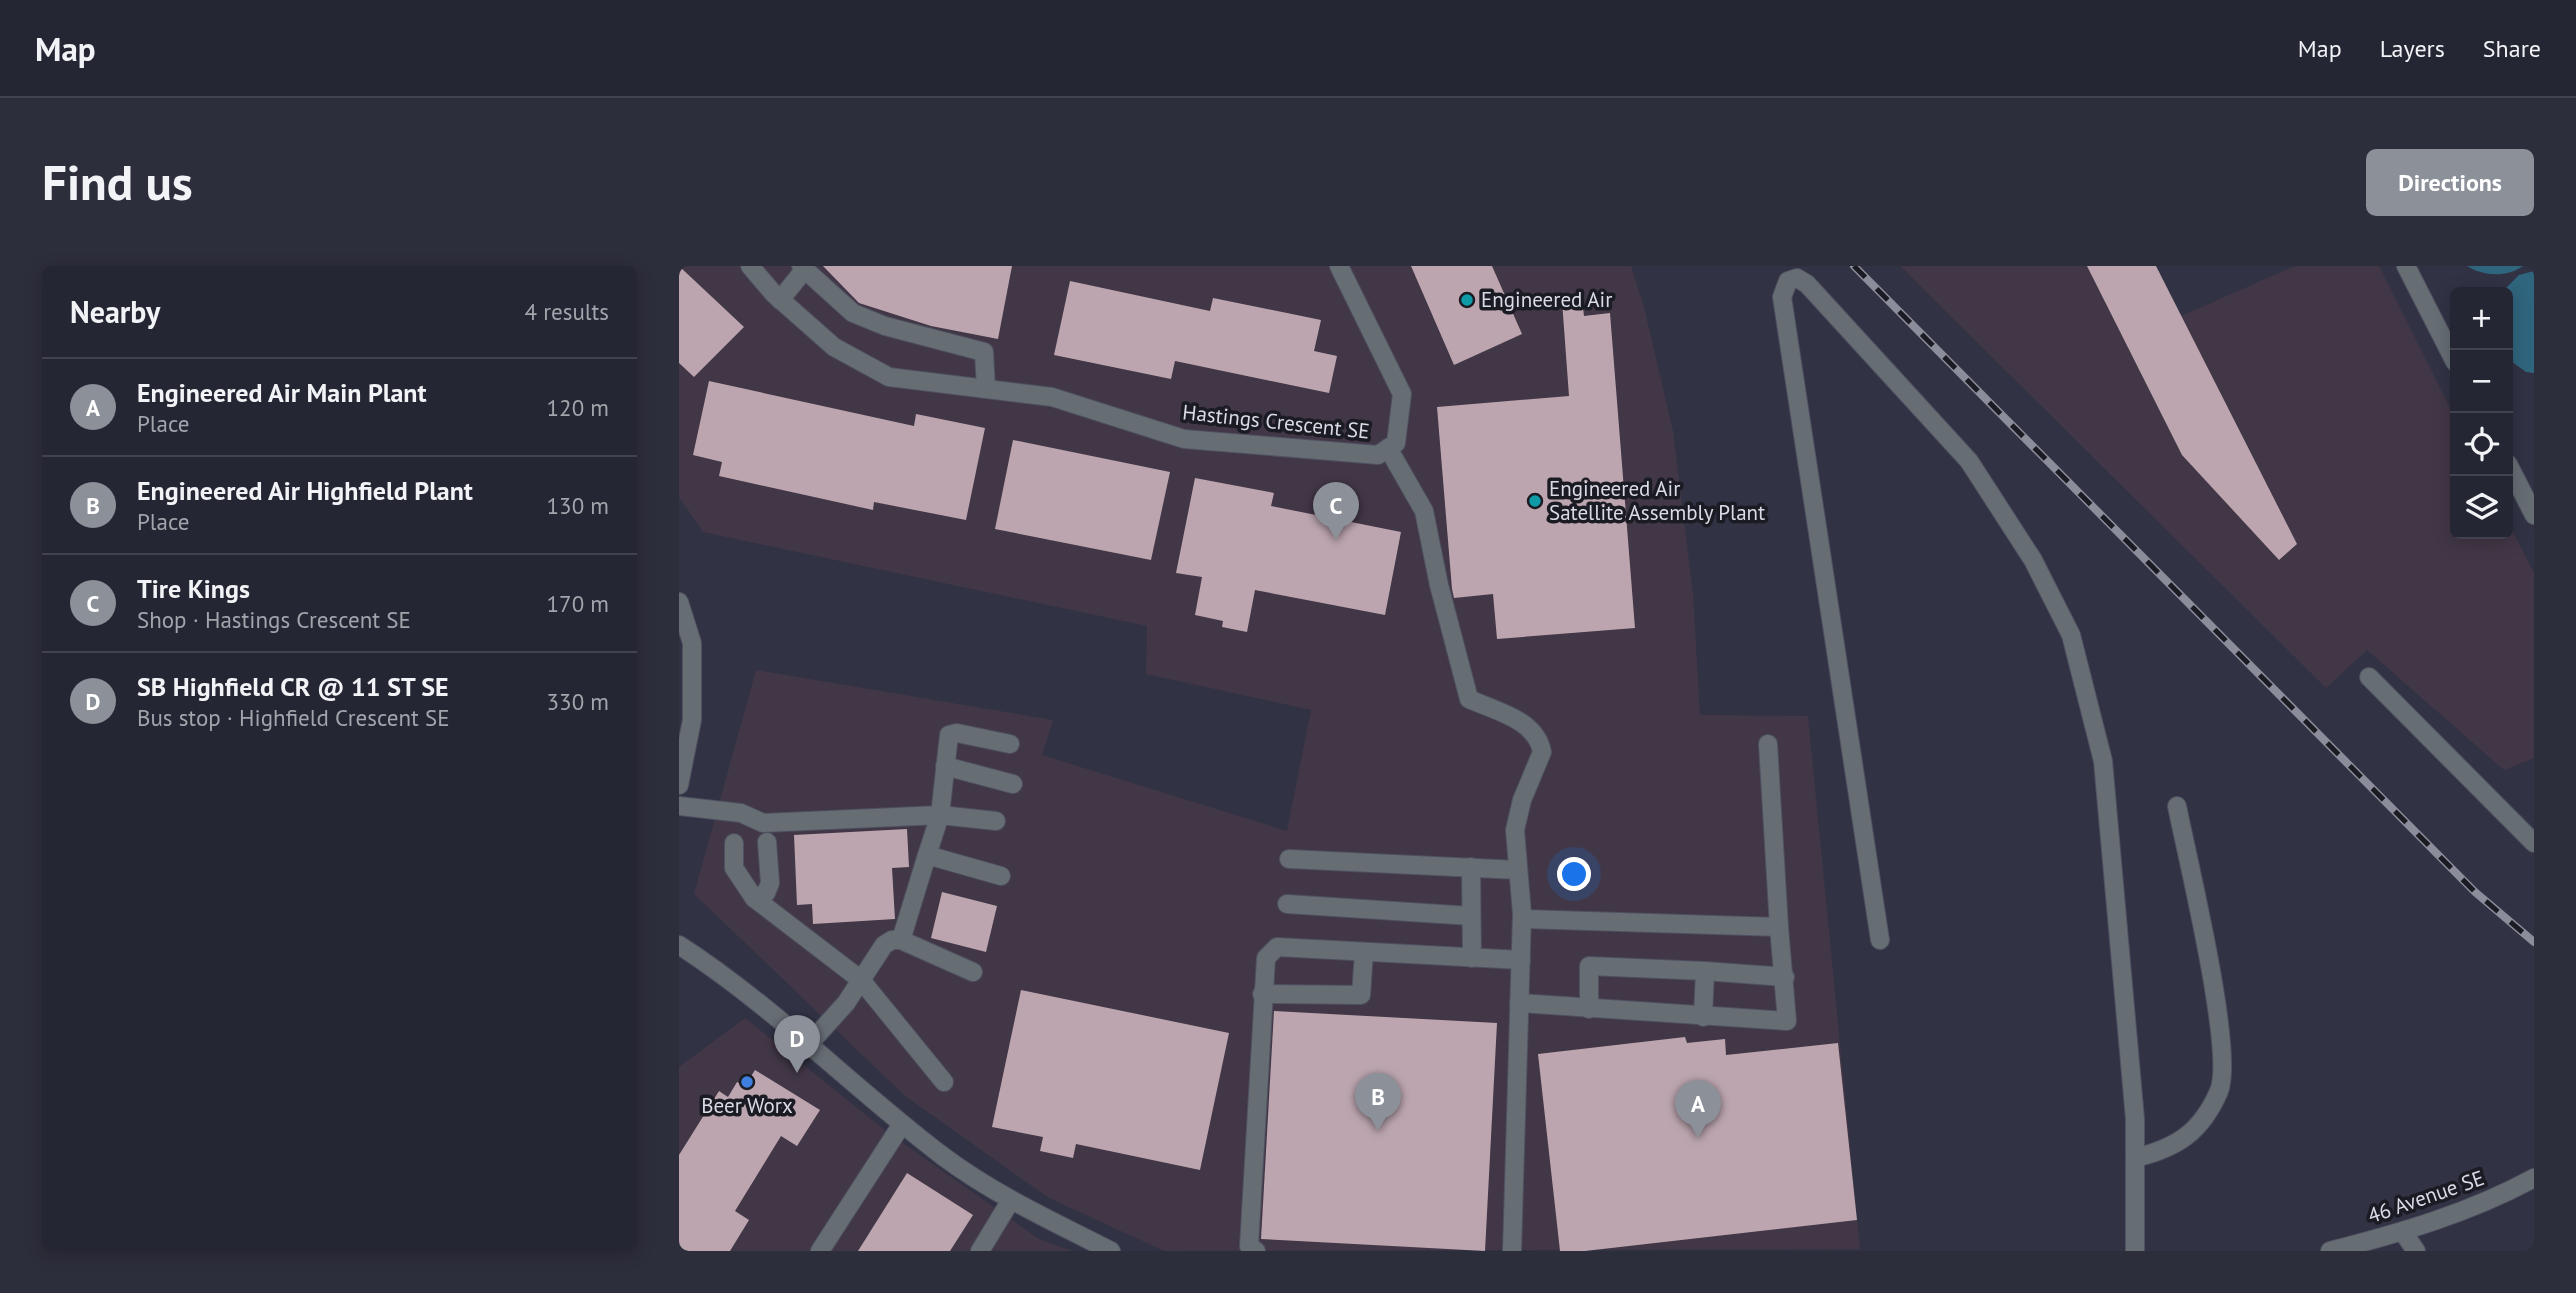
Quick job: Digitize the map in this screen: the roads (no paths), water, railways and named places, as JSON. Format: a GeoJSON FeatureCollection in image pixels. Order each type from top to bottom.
{"type":"FeatureCollection","features":[{"type":"Feature","properties":{"kind":"street","name":"Hastings Crescent SE"},"geometry":{"type":"LineString","coordinates":[[750,266],[780,300],[834,347],[889,377],[1052,397],[1184,439],[1378,455],[1397,443],[1402,394],[1339,266]]}},
{"type":"Feature","properties":{"kind":"street"},"geometry":{"type":"LineString","coordinates":[[2406,266],[2450,352]]}},
{"type":"Feature","properties":{"kind":"street"},"geometry":{"type":"LineString","coordinates":[[780,300],[803,268],[853,313],[885,326],[984,352],[986,389]]}},
{"type":"Feature","properties":{"kind":"street"},"geometry":{"type":"LineString","coordinates":[[1880,940],[1783,297],[1788,281],[1797,278],[1807,285],[1969,461],[2033,560],[2071,635],[2103,761],[2135,1119],[2135,1251]]}},
{"type":"Feature","properties":{"kind":"street"},"geometry":{"type":"LineString","coordinates":[[1388,448],[1424,511],[1439,585],[1469,699],[1523,722],[1541,745],[1537,770],[1522,800],[1515,830],[1522,919],[1512,1251]]}},
{"type":"Feature","properties":{"kind":"street"},"geometry":{"type":"LineString","coordinates":[[2513,474],[2534,515]]}},
{"type":"Feature","properties":{"kind":"street"},"geometry":{"type":"LineString","coordinates":[[679,601],[692,643],[692,720],[679,785]]}},
{"type":"Feature","properties":{"kind":"street"},"geometry":{"type":"LineString","coordinates":[[2369,677],[2534,843]]}},
{"type":"Feature","properties":{"kind":"street"},"geometry":{"type":"LineString","coordinates":[[901,940],[940,815],[949,735],[957,733],[1010,744]]}},
{"type":"Feature","properties":{"kind":"street"},"geometry":{"type":"LineString","coordinates":[[1519,1003],[1787,1021],[1768,744]]}},
{"type":"Feature","properties":{"kind":"street"},"geometry":{"type":"LineString","coordinates":[[945,766],[1013,784]]}},
{"type":"Feature","properties":{"kind":"street"},"geometry":{"type":"LineString","coordinates":[[679,806],[741,813],[763,823],[940,815],[996,821]]}},
{"type":"Feature","properties":{"kind":"street"},"geometry":{"type":"LineString","coordinates":[[2135,1158],[2168,1150],[2194,1130],[2220,1090],[2222,1037],[2178,806]]}},
{"type":"Feature","properties":{"kind":"street"},"geometry":{"type":"LineString","coordinates":[[754,898],[766,893],[770,883],[767,842]]}},
{"type":"Feature","properties":{"kind":"street"},"geometry":{"type":"LineString","coordinates":[[734,843],[734,868],[754,898],[861,980],[944,1082]]}},
{"type":"Feature","properties":{"kind":"street"},"geometry":{"type":"LineString","coordinates":[[927,855],[1001,876]]}},
{"type":"Feature","properties":{"kind":"street"},"geometry":{"type":"LineString","coordinates":[[1289,859],[1518,870]]}},
{"type":"Feature","properties":{"kind":"street"},"geometry":{"type":"LineString","coordinates":[[1471,867],[1472,958]]}},
{"type":"Feature","properties":{"kind":"street"},"geometry":{"type":"LineString","coordinates":[[1287,904],[1471,916]]}},
{"type":"Feature","properties":{"kind":"street"},"geometry":{"type":"LineString","coordinates":[[1522,919],[1779,927]]}},
{"type":"Feature","properties":{"kind":"street"},"geometry":{"type":"LineString","coordinates":[[809,1044],[846,1003],[884,945],[901,940],[974,972]]}},
{"type":"Feature","properties":{"kind":"street"},"geometry":{"type":"LineString","coordinates":[[679,944],[730,978],[947,1160],[1011,1200],[1099,1248]]}},
{"type":"Feature","properties":{"kind":"street"},"geometry":{"type":"LineString","coordinates":[[1256,1251],[1249,1246],[1266,958],[1277,947],[1521,960]]}},
{"type":"Feature","properties":{"kind":"street"},"geometry":{"type":"LineString","coordinates":[[1262,994],[1361,995],[1364,952]]}},
{"type":"Feature","properties":{"kind":"street"},"geometry":{"type":"LineString","coordinates":[[1589,1009],[1589,966],[1784,977]]}},
{"type":"Feature","properties":{"kind":"street"},"geometry":{"type":"LineString","coordinates":[[1703,1017],[1705,971]]}},
{"type":"Feature","properties":{"kind":"street"},"geometry":{"type":"LineString","coordinates":[[820,1251],[902,1124]]}},
{"type":"Feature","properties":{"kind":"street","name":"46 Avenue SE"},"geometry":{"type":"LineString","coordinates":[[2330,1251],[2403,1232],[2499,1197],[2534,1178]]}},
{"type":"Feature","properties":{"kind":"street"},"geometry":{"type":"LineString","coordinates":[[980,1251],[1011,1200]]}},
{"type":"Feature","properties":{"kind":"street"},"geometry":{"type":"LineString","coordinates":[[2403,1232],[2416,1251]]}},
{"type":"Feature","properties":{"kind":"water"},"geometry":{"type":"Polygon","coordinates":[[[2467,266],[2523,266],[2495,274],[2480,272],[2467,266]]]}},
{"type":"Feature","properties":{"kind":"water"},"geometry":{"type":"Polygon","coordinates":[[[2534,271],[2534,373],[2526,372],[2513,363],[2513,287],[2507,287],[2519,275],[2534,271]]]}},
{"type":"Feature","properties":{"kind":"railway"},"geometry":{"type":"LineString","coordinates":[[1854,266],[2475,892],[2534,942]]}},
{"type":"Feature","properties":{"kind":"place","name":"Engineered Air"},"geometry":{"type":"Point","coordinates":[1467,300]}},
{"type":"Feature","properties":{"kind":"place","name":"Engineered Air Satellite Assembly Plant"},"geometry":{"type":"Point","coordinates":[1535,501]}},
{"type":"Feature","properties":{"kind":"place","name":"Tire Kings"},"geometry":{"type":"Point","coordinates":[1336,540]}},
{"type":"Feature","properties":{"kind":"place","name":"SB Highfield CR @ 11 ST SE"},"geometry":{"type":"Point","coordinates":[797,1073]}},
{"type":"Feature","properties":{"kind":"place","name":"Beer Worx"},"geometry":{"type":"Point","coordinates":[747,1082]}},
{"type":"Feature","properties":{"kind":"place","name":"Engineered Air Highfield Plant"},"geometry":{"type":"Point","coordinates":[1378,1131]}},
{"type":"Feature","properties":{"kind":"place","name":"Engineered Air Main Plant"},"geometry":{"type":"Point","coordinates":[1698,1138]}}]}
